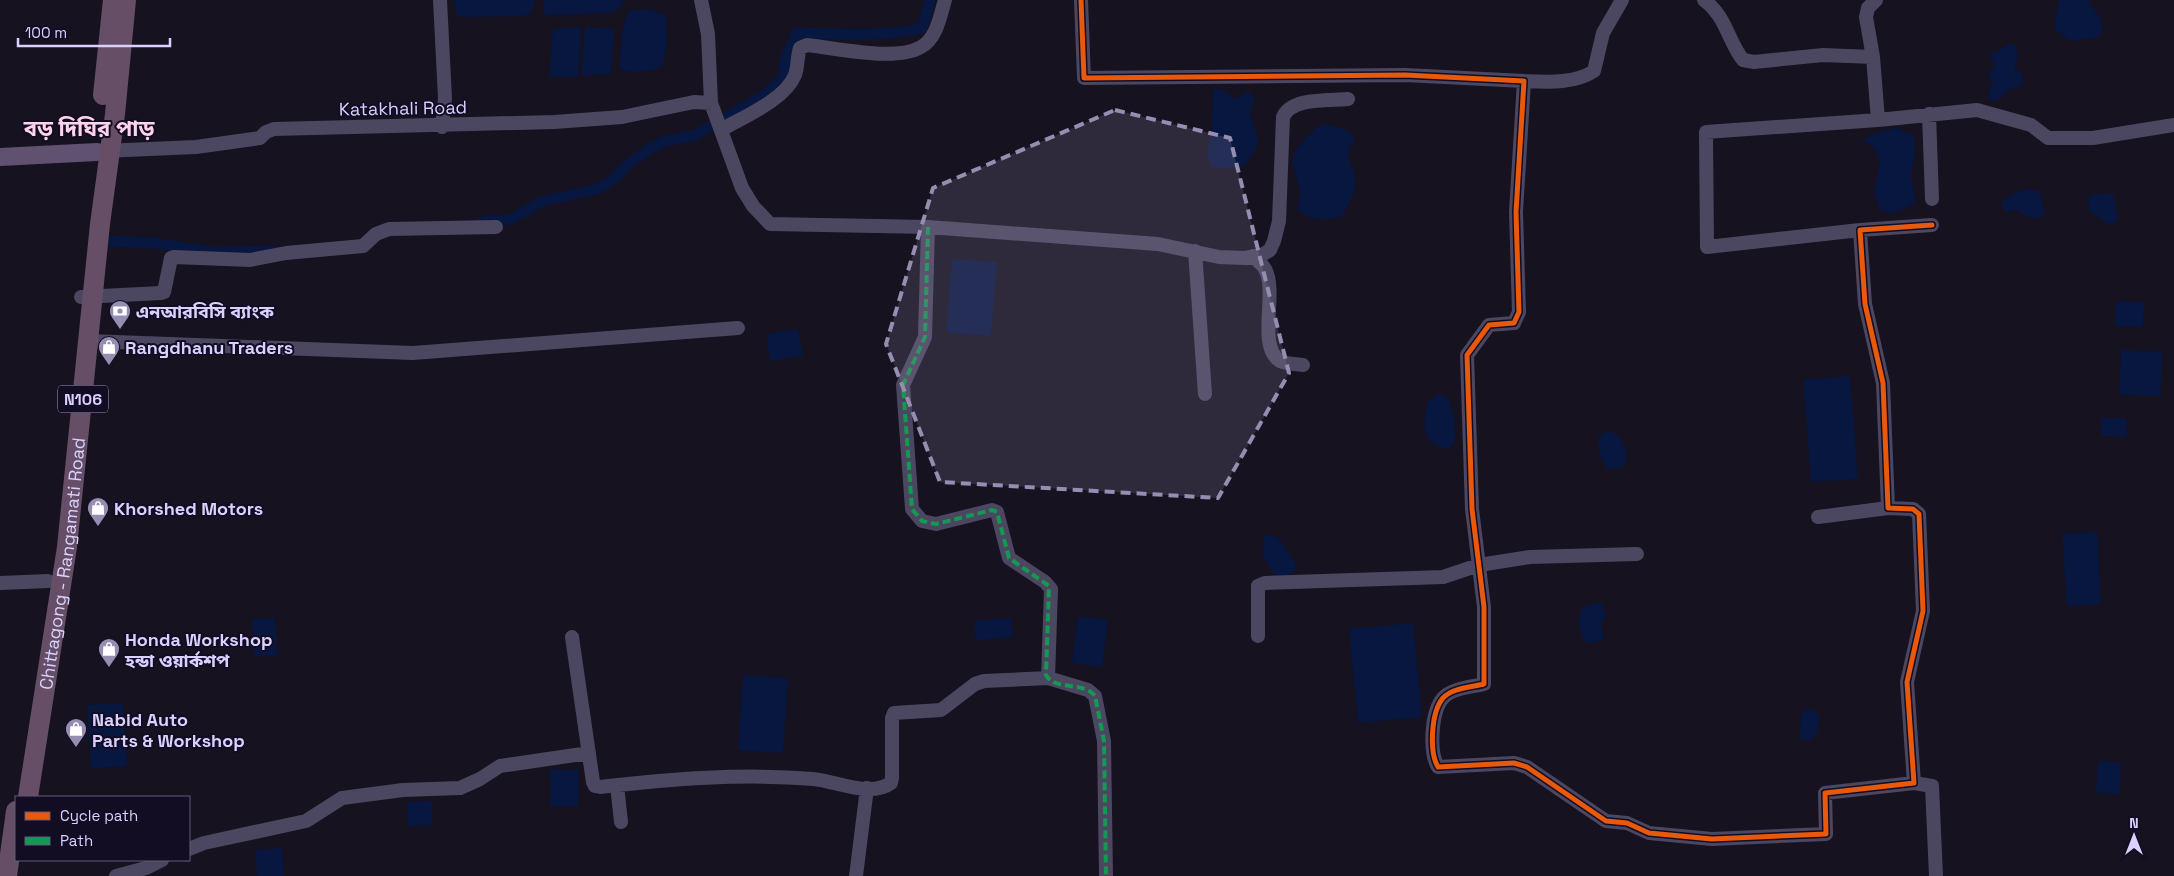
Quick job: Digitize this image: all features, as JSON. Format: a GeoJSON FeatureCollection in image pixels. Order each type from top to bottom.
{"type":"FeatureCollection","features":[{"type":"Feature","properties":{"kind":"highway","name":"Chittagong - Rangamati Road"},"geometry":{"type":"LineString","coordinates":[[104,151],[113,0]]}},
{"type":"Feature","properties":{"kind":"highway","name":"Chittagong - Rangamati Road"},"geometry":{"type":"LineString","coordinates":[[18,796],[79,339],[88,297],[104,151],[126,0]]}},
{"type":"Feature","properties":{"kind":"highway","name":"Chittagong - Rangamati Road"},"geometry":{"type":"LineString","coordinates":[[28,796],[67,547],[89,341],[88,297]]}},
{"type":"Feature","properties":{"kind":"highway"},"geometry":{"type":"LineString","coordinates":[[7,876],[15,818]]}},
{"type":"Feature","properties":{"kind":"highway"},"geometry":{"type":"LineString","coordinates":[[18,876],[20,861]]}},
{"type":"Feature","properties":{"kind":"main road"},"geometry":{"type":"LineString","coordinates":[[0,157],[104,151]]}},
{"type":"Feature","properties":{"kind":"street"},"geometry":{"type":"LineString","coordinates":[[440,0],[445,98],[442,127]]}},
{"type":"Feature","properties":{"kind":"street"},"geometry":{"type":"LineString","coordinates":[[701,0],[708,34],[711,103],[742,188],[753,206],[770,224],[928,227],[1158,244],[1219,257],[1253,256],[1270,250],[1279,220],[1283,117],[1286,110],[1295,104],[1348,98]]}},
{"type":"Feature","properties":{"kind":"street"},"geometry":{"type":"LineString","coordinates":[[721,130],[768,104],[786,88],[796,74],[796,59],[800,48],[807,45],[886,54],[904,52],[921,47],[937,27],[945,0]]}},
{"type":"Feature","properties":{"kind":"street"},"geometry":{"type":"LineString","coordinates":[[1081,0],[1084,78],[1405,75],[1524,81],[1572,80],[1585,77],[1594,71],[1603,33],[1622,0]]}},
{"type":"Feature","properties":{"kind":"street"},"geometry":{"type":"LineString","coordinates":[[1704,0],[1714,7],[1727,27],[1736,51],[1743,60],[1754,62],[1823,55],[1873,57]]}},
{"type":"Feature","properties":{"kind":"street"},"geometry":{"type":"LineString","coordinates":[[1876,0],[1868,8],[1866,17],[1873,57],[1878,120]]}},
{"type":"Feature","properties":{"kind":"street"},"geometry":{"type":"LineString","coordinates":[[1524,81],[1516,212],[1519,312],[1514,323],[1490,325],[1467,355],[1472,509],[1484,607],[1484,684],[1454,691],[1443,698],[1436,714],[1432,737],[1433,759],[1438,767],[1514,763],[1527,767],[1606,821],[1627,823],[1649,833],[1712,839],[1826,834],[1825,793],[1914,783],[1932,786],[1936,876]]}},
{"type":"Feature","properties":{"kind":"street","name":"Katakhali Road"},"geometry":{"type":"LineString","coordinates":[[104,151],[196,147],[260,138],[266,132],[274,130],[442,127],[613,118],[694,102],[711,103]]}},
{"type":"Feature","properties":{"kind":"street"},"geometry":{"type":"LineString","coordinates":[[1932,225],[1860,230],[1707,247],[1706,132],[1878,120],[1977,110],[2031,125],[2048,138],[2093,138],[2174,125]]}},
{"type":"Feature","properties":{"kind":"street"},"geometry":{"type":"LineString","coordinates":[[1929,114],[1932,199]]}},
{"type":"Feature","properties":{"kind":"street"},"geometry":{"type":"LineString","coordinates":[[88,297],[164,292],[171,258],[174,256],[250,260],[286,253],[363,246],[376,234],[389,230],[496,227]]}},
{"type":"Feature","properties":{"kind":"street"},"geometry":{"type":"LineString","coordinates":[[928,227],[925,337],[903,385],[912,510],[922,521],[936,524],[992,510],[997,512],[1009,558],[1045,582],[1050,590],[1048,678]]}},
{"type":"Feature","properties":{"kind":"street"},"geometry":{"type":"LineString","coordinates":[[1860,230],[1865,304],[1882,383],[1888,508]]}},
{"type":"Feature","properties":{"kind":"street"},"geometry":{"type":"LineString","coordinates":[[1195,252],[1205,394]]}},
{"type":"Feature","properties":{"kind":"street"},"geometry":{"type":"LineString","coordinates":[[1253,256],[1266,270],[1270,286],[1268,330],[1271,351],[1281,361],[1304,365]]}},
{"type":"Feature","properties":{"kind":"street"},"geometry":{"type":"LineString","coordinates":[[89,341],[413,353],[738,328]]}},
{"type":"Feature","properties":{"kind":"street"},"geometry":{"type":"LineString","coordinates":[[1818,517],[1888,508],[1913,509],[1919,514],[1923,611],[1907,682],[1914,783]]}},
{"type":"Feature","properties":{"kind":"street"},"geometry":{"type":"LineString","coordinates":[[1258,636],[1256,602],[1258,586],[1265,583],[1443,577],[1479,565],[1530,557],[1637,554]]}},
{"type":"Feature","properties":{"kind":"street"},"geometry":{"type":"LineString","coordinates":[[0,583],[48,581]]}},
{"type":"Feature","properties":{"kind":"street"},"geometry":{"type":"LineString","coordinates":[[572,637],[595,786],[686,778],[757,775],[816,780],[867,788],[887,786],[891,783],[892,718],[894,713],[941,710],[979,682],[1048,678],[1088,690],[1095,696],[1104,741],[1106,876]]}},
{"type":"Feature","properties":{"kind":"street"},"geometry":{"type":"LineString","coordinates":[[190,849],[204,843],[306,820],[342,798],[403,790],[460,788],[480,780],[500,766],[589,752]]}},
{"type":"Feature","properties":{"kind":"street"},"geometry":{"type":"LineString","coordinates":[[617,785],[621,822]]}},
{"type":"Feature","properties":{"kind":"street"},"geometry":{"type":"LineString","coordinates":[[856,876],[867,788]]}},
{"type":"Feature","properties":{"kind":"street"},"geometry":{"type":"LineString","coordinates":[[116,876],[147,872],[161,861]]}},
{"type":"Feature","properties":{"kind":"highlighted area"},"geometry":{"type":"Polygon","coordinates":[[[1115,110],[1230,138],[1289,373],[1218,498],[940,482],[886,344],[933,188],[1115,110]]]}},
{"type":"Feature","properties":{"kind":"water"},"geometry":{"type":"Polygon","coordinates":[[[454,0],[535,0],[531,13],[521,16],[459,17],[454,0]]]}},
{"type":"Feature","properties":{"kind":"water"},"geometry":{"type":"Polygon","coordinates":[[[544,0],[623,0],[623,4],[617,10],[609,13],[544,15],[544,0]]]}},
{"type":"Feature","properties":{"kind":"water"},"geometry":{"type":"Polygon","coordinates":[[[2059,0],[2088,0],[2101,20],[2101,36],[2095,39],[2088,38],[2076,41],[2064,37],[2054,27],[2059,0]]]}},
{"type":"Feature","properties":{"kind":"water"},"geometry":{"type":"Polygon","coordinates":[[[647,9],[666,15],[667,44],[662,67],[641,72],[630,72],[620,69],[623,29],[627,15],[631,10],[647,9]]]}},
{"type":"Feature","properties":{"kind":"water"},"geometry":{"type":"Polygon","coordinates":[[[581,27],[578,77],[549,77],[553,29],[581,27]]]}},
{"type":"Feature","properties":{"kind":"water"},"geometry":{"type":"Polygon","coordinates":[[[585,27],[614,29],[611,74],[581,76],[585,27]]]}},
{"type":"Feature","properties":{"kind":"water"},"geometry":{"type":"Polygon","coordinates":[[[2008,44],[2016,45],[2018,56],[2014,68],[2022,73],[2023,86],[2007,90],[2000,99],[1993,101],[1987,97],[1993,81],[1989,79],[1990,72],[1994,68],[1994,61],[1987,54],[1994,53],[2008,44]]]}},
{"type":"Feature","properties":{"kind":"water"},"geometry":{"type":"Polygon","coordinates":[[[1213,88],[1223,90],[1236,99],[1247,92],[1251,93],[1255,100],[1251,119],[1257,134],[1257,146],[1243,167],[1229,169],[1211,167],[1207,155],[1212,128],[1213,88]]]}},
{"type":"Feature","properties":{"kind":"water"},"geometry":{"type":"Polygon","coordinates":[[[1326,124],[1349,131],[1355,140],[1348,156],[1356,181],[1352,198],[1341,217],[1323,220],[1307,216],[1297,209],[1300,191],[1293,162],[1298,147],[1319,125],[1326,124]]]}},
{"type":"Feature","properties":{"kind":"water"},"geometry":{"type":"Polygon","coordinates":[[[1896,128],[1915,137],[1915,153],[1911,176],[1916,203],[1892,214],[1880,209],[1874,193],[1880,160],[1875,149],[1863,140],[1881,131],[1896,128]]]}},
{"type":"Feature","properties":{"kind":"water"},"geometry":{"type":"Polygon","coordinates":[[[2020,190],[2040,191],[2045,215],[2033,218],[2017,210],[2005,212],[2002,207],[2003,200],[2020,190]]]}},
{"type":"Feature","properties":{"kind":"water"},"geometry":{"type":"Polygon","coordinates":[[[2112,193],[2115,199],[2118,220],[2110,225],[2089,211],[2088,197],[2095,194],[2112,193]]]}},
{"type":"Feature","properties":{"kind":"water"},"geometry":{"type":"Polygon","coordinates":[[[952,259],[997,262],[991,336],[946,332],[952,259]]]}},
{"type":"Feature","properties":{"kind":"water"},"geometry":{"type":"Polygon","coordinates":[[[2116,301],[2144,302],[2143,327],[2115,326],[2116,301]]]}},
{"type":"Feature","properties":{"kind":"water"},"geometry":{"type":"Polygon","coordinates":[[[798,329],[803,356],[770,361],[766,334],[798,329]]]}},
{"type":"Feature","properties":{"kind":"water"},"geometry":{"type":"Polygon","coordinates":[[[2121,350],[2162,351],[2161,396],[2120,395],[2121,350]]]}},
{"type":"Feature","properties":{"kind":"water"},"geometry":{"type":"Polygon","coordinates":[[[1850,376],[1858,479],[1811,482],[1803,380],[1850,376]]]}},
{"type":"Feature","properties":{"kind":"water"},"geometry":{"type":"Polygon","coordinates":[[[1437,395],[1445,395],[1451,405],[1455,441],[1449,449],[1433,443],[1426,433],[1427,403],[1437,395]]]}},
{"type":"Feature","properties":{"kind":"water"},"geometry":{"type":"Polygon","coordinates":[[[2101,418],[2126,418],[2126,437],[2101,436],[2101,418]]]}},
{"type":"Feature","properties":{"kind":"water"},"geometry":{"type":"Polygon","coordinates":[[[1607,431],[1617,435],[1623,442],[1626,462],[1622,468],[1607,469],[1599,454],[1598,437],[1607,431]]]}},
{"type":"Feature","properties":{"kind":"water"},"geometry":{"type":"Polygon","coordinates":[[[2097,532],[2101,604],[2067,606],[2062,534],[2097,532]]]}},
{"type":"Feature","properties":{"kind":"water"},"geometry":{"type":"Polygon","coordinates":[[[1266,535],[1278,538],[1295,562],[1296,568],[1289,577],[1277,576],[1270,568],[1263,551],[1263,540],[1266,535]]]}},
{"type":"Feature","properties":{"kind":"water"},"geometry":{"type":"Polygon","coordinates":[[[1598,602],[1602,604],[1606,616],[1601,626],[1604,636],[1602,640],[1587,644],[1580,627],[1580,613],[1585,606],[1598,602]]]}},
{"type":"Feature","properties":{"kind":"water"},"geometry":{"type":"Polygon","coordinates":[[[1078,616],[1108,620],[1102,667],[1072,663],[1078,616]]]}},
{"type":"Feature","properties":{"kind":"water"},"geometry":{"type":"Polygon","coordinates":[[[275,618],[278,655],[254,657],[252,619],[275,618]]]}},
{"type":"Feature","properties":{"kind":"water"},"geometry":{"type":"Polygon","coordinates":[[[1011,618],[1013,637],[975,640],[974,621],[1011,618]]]}},
{"type":"Feature","properties":{"kind":"water"},"geometry":{"type":"Polygon","coordinates":[[[1413,623],[1422,717],[1358,723],[1349,629],[1413,623]]]}},
{"type":"Feature","properties":{"kind":"water"},"geometry":{"type":"Polygon","coordinates":[[[743,675],[788,678],[783,753],[738,750],[743,675]]]}},
{"type":"Feature","properties":{"kind":"water"},"geometry":{"type":"Polygon","coordinates":[[[123,703],[127,766],[91,768],[87,705],[123,703]]]}},
{"type":"Feature","properties":{"kind":"water"},"geometry":{"type":"Polygon","coordinates":[[[1805,709],[1814,710],[1819,716],[1819,726],[1816,736],[1803,741],[1800,737],[1801,716],[1805,709]]]}},
{"type":"Feature","properties":{"kind":"water"},"geometry":{"type":"Polygon","coordinates":[[[2098,761],[2121,762],[2120,794],[2096,793],[2098,761]]]}},
{"type":"Feature","properties":{"kind":"water"},"geometry":{"type":"Polygon","coordinates":[[[550,769],[579,770],[578,806],[550,806],[550,769]]]}},
{"type":"Feature","properties":{"kind":"water"},"geometry":{"type":"Polygon","coordinates":[[[432,801],[432,825],[408,826],[407,802],[432,801]]]}},
{"type":"Feature","properties":{"kind":"water"},"geometry":{"type":"Polygon","coordinates":[[[282,848],[284,876],[257,876],[255,850],[282,848]]]}},
{"type":"Feature","properties":{"kind":"waterway"},"geometry":{"type":"LineString","coordinates":[[483,222],[511,219],[543,201],[597,189],[613,180],[627,165],[648,150],[665,141],[696,135],[765,95],[784,76],[785,59],[797,33],[875,34],[922,28],[930,0]]}},
{"type":"Feature","properties":{"kind":"waterway"},"geometry":{"type":"LineString","coordinates":[[108,241],[155,243],[209,252],[273,251]]}},
{"type":"Feature","properties":{"kind":"marked path"},"geometry":{"type":"LineString","coordinates":[[928,227],[925,337],[903,385],[912,509],[922,521],[936,524],[992,510],[997,512],[1009,558],[1049,586],[1046,675],[1055,683],[1084,689],[1090,691],[1095,696],[1104,741],[1106,876]]}},
{"type":"Feature","properties":{"kind":"cycle path"},"geometry":{"type":"LineString","coordinates":[[1081,0],[1084,78],[1405,75],[1524,81],[1516,212],[1519,312],[1514,323],[1489,325],[1467,355],[1472,509],[1484,607],[1484,684],[1457,690],[1443,698],[1439,704],[1434,722],[1433,752],[1438,767],[1514,763],[1527,767],[1606,821],[1627,823],[1649,833],[1712,839],[1826,834],[1825,793],[1914,783],[1907,682],[1923,611],[1919,514],[1913,509],[1888,508],[1883,383],[1865,304],[1860,230],[1932,225]]}},
{"type":"Feature","properties":{"kind":"place","name":"এনআরবিসি ব্যাংক"},"geometry":{"type":"Point","coordinates":[120,330]}},
{"type":"Feature","properties":{"kind":"place","name":"Rangdhanu Traders"},"geometry":{"type":"Point","coordinates":[109,366]}},
{"type":"Feature","properties":{"kind":"place","name":"Khorshed Motors"},"geometry":{"type":"Point","coordinates":[98,527]}},
{"type":"Feature","properties":{"kind":"place","name":"Honda Workshop হন্ডা ওয়ার্কশপ"},"geometry":{"type":"Point","coordinates":[109,668]}},
{"type":"Feature","properties":{"kind":"place","name":"Nabid Auto Parts & Workshop"},"geometry":{"type":"Point","coordinates":[76,748]}},
{"type":"Feature","properties":{"kind":"district","name":"বড় দিঘির পাড়"},"geometry":{"type":"Point","coordinates":[89,128]}}]}
